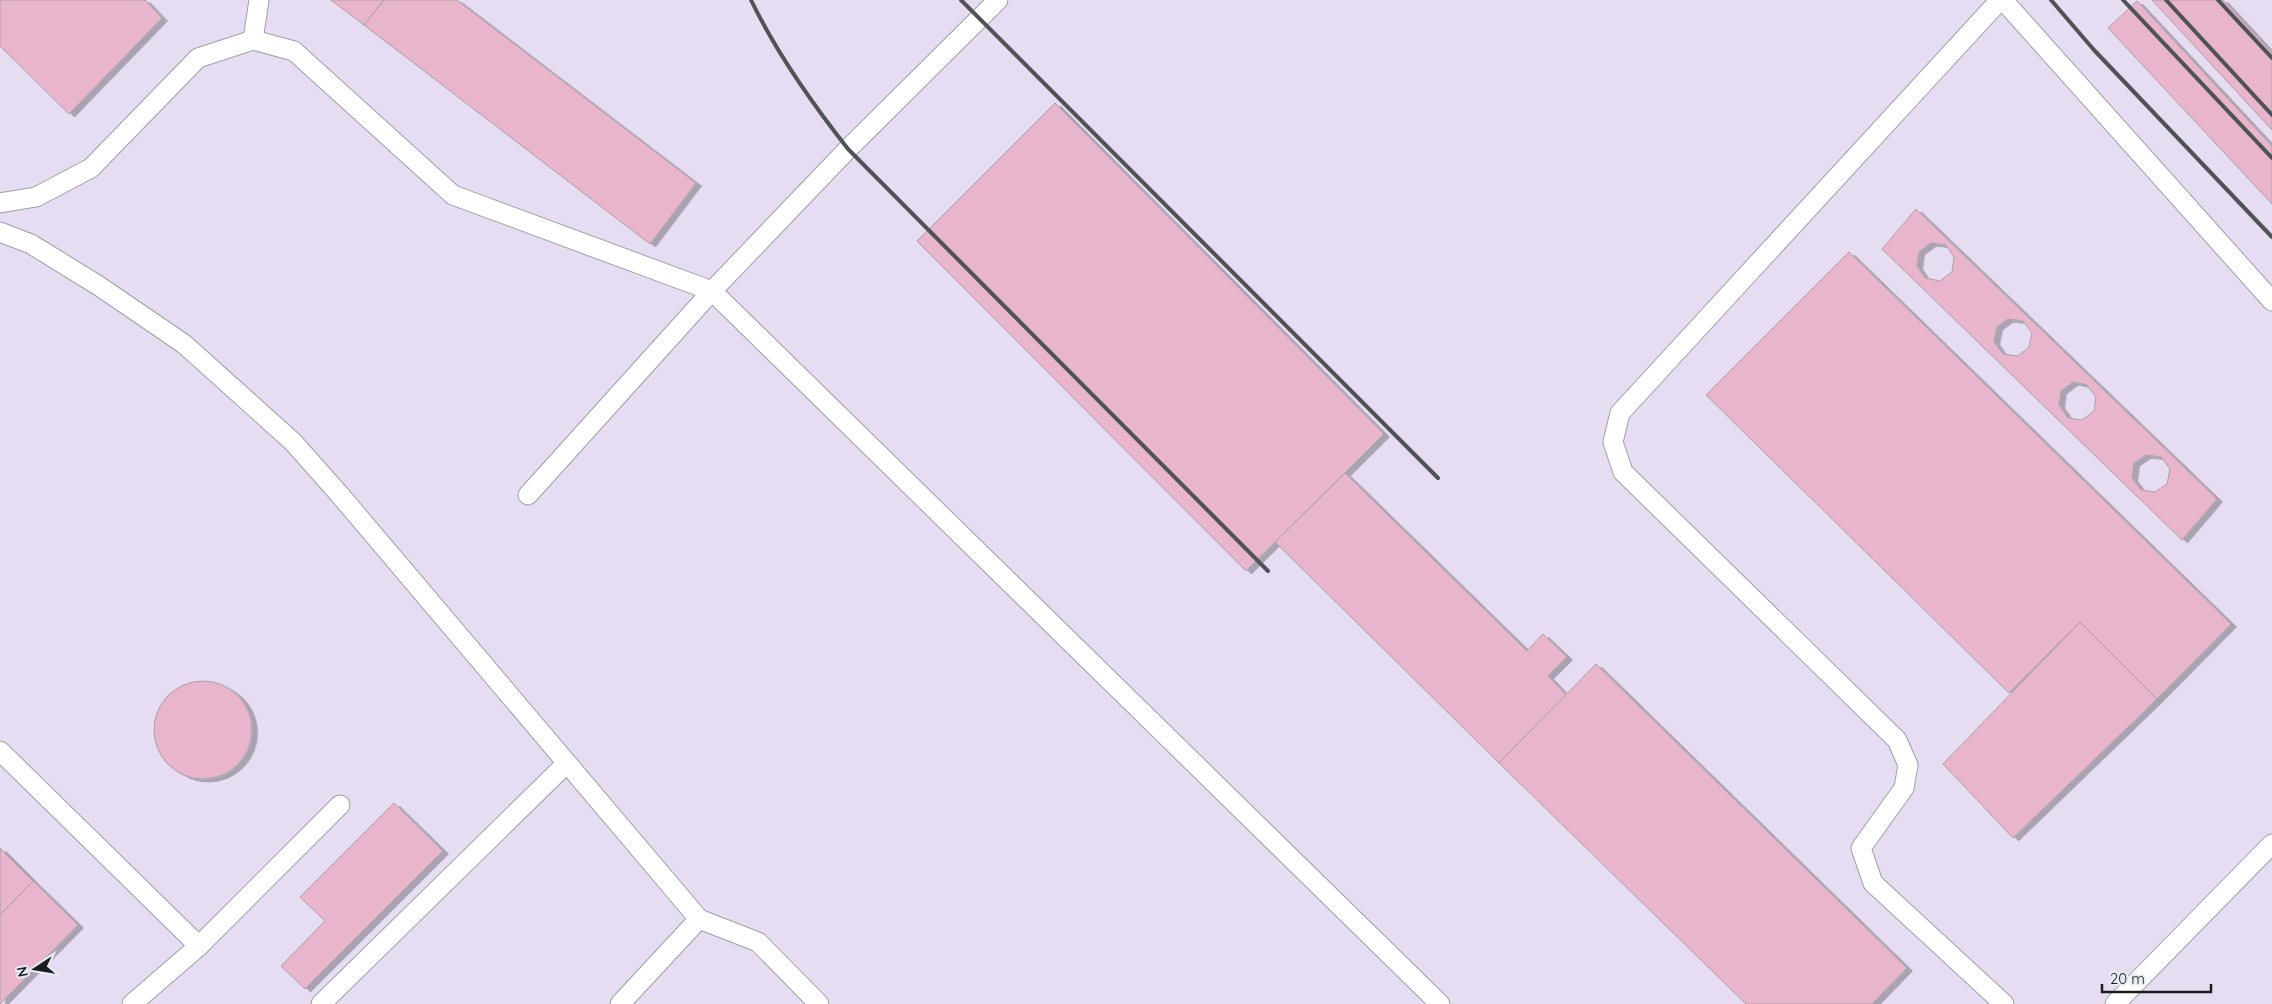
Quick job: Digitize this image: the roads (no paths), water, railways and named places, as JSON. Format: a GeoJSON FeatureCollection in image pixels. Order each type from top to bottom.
{"type":"FeatureCollection","features":[{"type":"Feature","properties":{"kind":"lane"},"geometry":{"type":"LineString","coordinates":[[253,40],[260,0]]}},
{"type":"Feature","properties":{"kind":"lane"},"geometry":{"type":"LineString","coordinates":[[528,495],[712,291],[848,149],[998,0]]}},
{"type":"Feature","properties":{"kind":"lane"},"geometry":{"type":"LineString","coordinates":[[2004,1004],[1873,883],[1861,848],[1904,788],[1908,765],[1897,740],[1623,472],[1613,442],[1620,413],[2002,0],[2272,301]]}},
{"type":"Feature","properties":{"kind":"lane"},"geometry":{"type":"LineString","coordinates":[[0,203],[36,197],[91,168],[198,58],[253,40],[294,51],[453,195],[712,291],[1440,1004]]}},
{"type":"Feature","properties":{"kind":"lane"},"geometry":{"type":"LineString","coordinates":[[0,232],[31,244],[99,286],[184,344],[293,442],[340,494],[699,919],[758,942],[819,1004]]}},
{"type":"Feature","properties":{"kind":"lane"},"geometry":{"type":"LineString","coordinates":[[0,751],[199,946]]}},
{"type":"Feature","properties":{"kind":"lane"},"geometry":{"type":"LineString","coordinates":[[321,1004],[567,763]]}},
{"type":"Feature","properties":{"kind":"lane"},"geometry":{"type":"LineString","coordinates":[[132,1004],[199,946],[340,805]]}},
{"type":"Feature","properties":{"kind":"lane"},"geometry":{"type":"LineString","coordinates":[[2115,1004],[2272,844]]}},
{"type":"Feature","properties":{"kind":"lane"},"geometry":{"type":"LineString","coordinates":[[620,1004],[699,919]]}},
{"type":"Feature","properties":{"kind":"railway"},"geometry":{"type":"LineString","coordinates":[[751,0],[795,77],[848,149],[1268,571]]}},
{"type":"Feature","properties":{"kind":"railway"},"geometry":{"type":"LineString","coordinates":[[961,0],[1438,478]]}},
{"type":"Feature","properties":{"kind":"railway"},"geometry":{"type":"LineString","coordinates":[[2051,0],[2094,50],[2272,237]]}},
{"type":"Feature","properties":{"kind":"railway"},"geometry":{"type":"LineString","coordinates":[[2123,0],[2272,158]]}},
{"type":"Feature","properties":{"kind":"railway"},"geometry":{"type":"LineString","coordinates":[[2166,0],[2272,115]]}},
{"type":"Feature","properties":{"kind":"railway"},"geometry":{"type":"LineString","coordinates":[[2218,0],[2272,58]]}}]}
